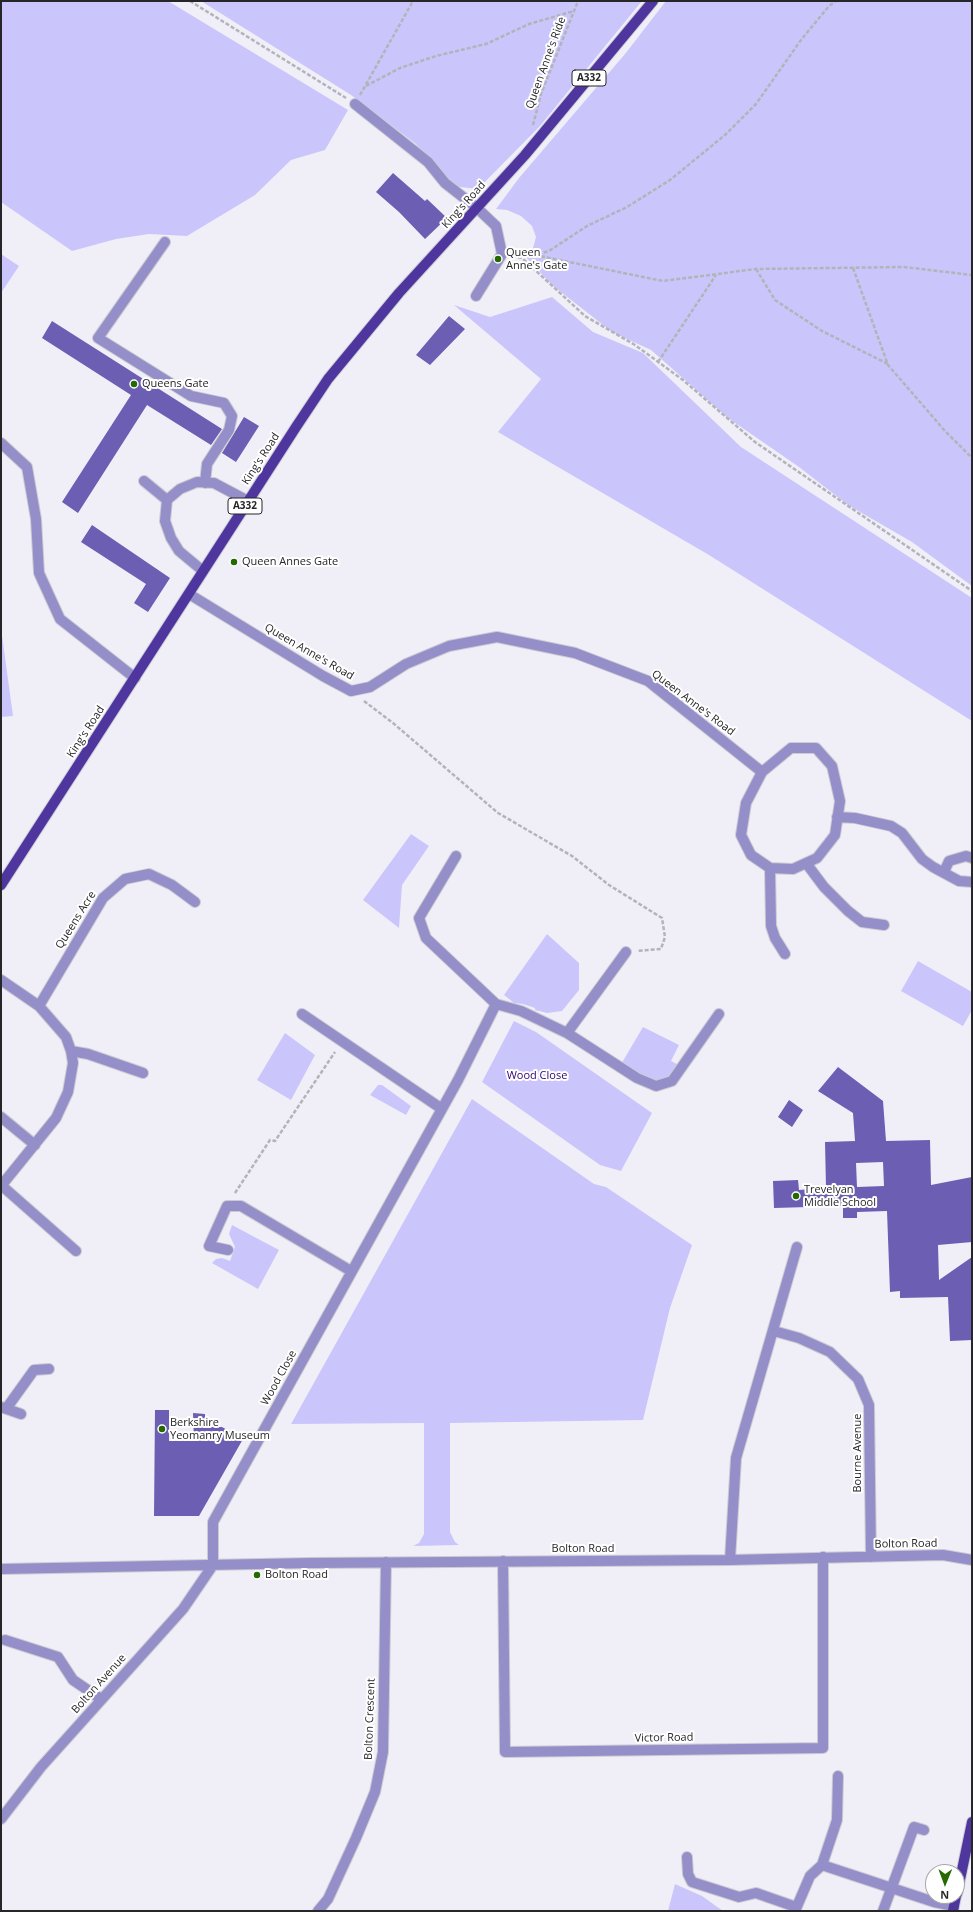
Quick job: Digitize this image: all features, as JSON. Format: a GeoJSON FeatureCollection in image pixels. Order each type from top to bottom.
{"type":"FeatureCollection","features":[{"type":"Feature","properties":{"kind":"main road","name":"King's Road"},"geometry":{"type":"LineString","coordinates":[[1,885],[328,379],[398,293],[525,155],[653,1]]}},
{"type":"Feature","properties":{"kind":"main road"},"geometry":{"type":"LineString","coordinates":[[963,1864],[972,1822]]}},
{"type":"Feature","properties":{"kind":"street"},"geometry":{"type":"LineString","coordinates":[[355,104],[428,162],[445,183],[477,208],[496,226],[502,254],[476,296]]}},
{"type":"Feature","properties":{"kind":"street"},"geometry":{"type":"LineString","coordinates":[[165,242],[98,338],[191,396],[224,403],[232,416],[229,430],[207,464],[205,483]]}},
{"type":"Feature","properties":{"kind":"street"},"geometry":{"type":"LineString","coordinates":[[1,443],[27,467],[36,519],[39,573],[60,618],[135,678]]}},
{"type":"Feature","properties":{"kind":"street"},"geometry":{"type":"LineString","coordinates":[[144,481],[167,500]]}},
{"type":"Feature","properties":{"kind":"street"},"geometry":{"type":"LineString","coordinates":[[203,571],[179,551],[172,538],[165,522],[167,500],[180,489],[196,482],[214,483],[248,501]]}},
{"type":"Feature","properties":{"kind":"street","name":"Queen Anne's Road"},"geometry":{"type":"LineString","coordinates":[[189,594],[323,676],[352,691],[370,687],[406,664],[449,646],[497,637],[575,653],[648,681],[762,772]]}},
{"type":"Feature","properties":{"kind":"street"},"geometry":{"type":"LineString","coordinates":[[791,748],[816,748],[832,766],[840,801],[835,835],[817,858],[793,869],[770,868],[750,855],[741,834],[746,803],[762,772],[791,748]]}},
{"type":"Feature","properties":{"kind":"street"},"geometry":{"type":"LineString","coordinates":[[837,817],[855,818],[891,826],[902,833],[922,859],[933,867],[959,882],[972,882]]}},
{"type":"Feature","properties":{"kind":"street"},"geometry":{"type":"LineString","coordinates":[[456,856],[419,918],[426,938],[496,1004],[521,1011],[567,1033],[637,1078],[656,1086],[672,1081],[719,1014]]}},
{"type":"Feature","properties":{"kind":"street"},"geometry":{"type":"LineString","coordinates":[[944,872],[949,861],[966,856],[972,858]]}},
{"type":"Feature","properties":{"kind":"street"},"geometry":{"type":"LineString","coordinates":[[806,863],[824,887],[848,911],[862,922],[884,925]]}},
{"type":"Feature","properties":{"kind":"street"},"geometry":{"type":"LineString","coordinates":[[770,868],[771,926],[775,938],[785,954]]}},
{"type":"Feature","properties":{"kind":"street","name":"Queens Acre"},"geometry":{"type":"LineString","coordinates":[[39,1006],[103,898],[125,879],[149,874],[172,885],[195,902]]}},
{"type":"Feature","properties":{"kind":"street"},"geometry":{"type":"LineString","coordinates":[[567,1033],[626,952]]}},
{"type":"Feature","properties":{"kind":"street"},"geometry":{"type":"LineString","coordinates":[[1,980],[39,1006],[66,1037],[71,1051],[72,1063],[68,1092],[56,1118],[1,1186],[76,1251]]}},
{"type":"Feature","properties":{"kind":"street","name":"Wood Close"},"geometry":{"type":"LineString","coordinates":[[213,1565],[213,1522],[442,1109],[496,1004]]}},
{"type":"Feature","properties":{"kind":"street"},"geometry":{"type":"LineString","coordinates":[[302,1014],[442,1109]]}},
{"type":"Feature","properties":{"kind":"street"},"geometry":{"type":"LineString","coordinates":[[71,1051],[88,1054],[143,1073]]}},
{"type":"Feature","properties":{"kind":"street"},"geometry":{"type":"LineString","coordinates":[[1,1118],[35,1145]]}},
{"type":"Feature","properties":{"kind":"street"},"geometry":{"type":"LineString","coordinates":[[228,1250],[209,1246],[227,1206],[241,1206],[351,1271]]}},
{"type":"Feature","properties":{"kind":"street"},"geometry":{"type":"LineString","coordinates":[[730,1560],[736,1458],[774,1331],[797,1247]]}},
{"type":"Feature","properties":{"kind":"street","name":"Bourne Avenue"},"geometry":{"type":"LineString","coordinates":[[774,1331],[798,1338],[830,1352],[858,1379],[869,1405],[871,1556]]}},
{"type":"Feature","properties":{"kind":"street"},"geometry":{"type":"LineString","coordinates":[[21,1414],[3,1408],[34,1370],[49,1369]]}},
{"type":"Feature","properties":{"kind":"street","name":"Bolton Road"},"geometry":{"type":"LineString","coordinates":[[1,1569],[386,1562],[730,1560],[871,1556],[943,1556],[972,1560]]}},
{"type":"Feature","properties":{"kind":"street","name":"Victor Road"},"geometry":{"type":"LineString","coordinates":[[503,1561],[505,1752],[823,1748],[823,1557]]}},
{"type":"Feature","properties":{"kind":"street","name":"Bolton Crescent"},"geometry":{"type":"LineString","coordinates":[[318,1911],[328,1899],[356,1838],[375,1792],[378,1779],[382,1752],[386,1562]]}},
{"type":"Feature","properties":{"kind":"street","name":"Bolton Avenue"},"geometry":{"type":"LineString","coordinates":[[1,1819],[40,1767],[183,1610],[213,1565]]}},
{"type":"Feature","properties":{"kind":"street"},"geometry":{"type":"LineString","coordinates":[[5,1640],[58,1657],[73,1680],[101,1699]]}},
{"type":"Feature","properties":{"kind":"street"},"geometry":{"type":"LineString","coordinates":[[687,1857],[688,1874],[692,1882],[739,1896],[756,1893],[796,1909],[810,1876],[822,1865],[837,1820],[838,1776]]}},
{"type":"Feature","properties":{"kind":"street"},"geometry":{"type":"LineString","coordinates":[[883,1911],[914,1827],[924,1830]]}},
{"type":"Feature","properties":{"kind":"street"},"geometry":{"type":"LineString","coordinates":[[822,1865],[954,1909]]}},
{"type":"Feature","properties":{"kind":"path"},"geometry":{"type":"LineString","coordinates":[[190,1],[355,104],[413,1]]}},
{"type":"Feature","properties":{"kind":"path","name":"Queen Anne's Ride"},"geometry":{"type":"LineString","coordinates":[[531,132],[541,94],[578,1]]}},
{"type":"Feature","properties":{"kind":"path"},"geometry":{"type":"LineString","coordinates":[[535,255],[549,251],[587,226],[627,206],[670,180],[725,135],[756,104],[802,40],[829,6],[836,1]]}},
{"type":"Feature","properties":{"kind":"path"},"geometry":{"type":"LineString","coordinates":[[365,86],[400,68],[436,56],[486,44],[529,24],[574,12]]}},
{"type":"Feature","properties":{"kind":"path"},"geometry":{"type":"LineString","coordinates":[[502,254],[535,255],[663,281],[756,269],[904,267],[972,275]]}},
{"type":"Feature","properties":{"kind":"path"},"geometry":{"type":"LineString","coordinates":[[502,254],[522,258],[585,316],[635,345],[683,380],[755,442],[972,591]]}},
{"type":"Feature","properties":{"kind":"path"},"geometry":{"type":"LineString","coordinates":[[853,268],[888,365],[945,431],[972,458]]}},
{"type":"Feature","properties":{"kind":"path"},"geometry":{"type":"LineString","coordinates":[[756,269],[775,300],[822,331],[888,365]]}},
{"type":"Feature","properties":{"kind":"path"},"geometry":{"type":"LineString","coordinates":[[658,362],[717,274]]}},
{"type":"Feature","properties":{"kind":"path"},"geometry":{"type":"LineString","coordinates":[[352,691],[393,723],[498,813],[572,856],[609,885],[662,918],[665,938],[661,949],[626,952]]}},
{"type":"Feature","properties":{"kind":"path"},"geometry":{"type":"LineString","coordinates":[[227,1206],[270,1140],[275,1141],[342,1041]]}},
{"type":"Feature","properties":{"kind":"green space"},"geometry":{"type":"Polygon","coordinates":[[[1,1],[168,1],[348,110],[325,150],[291,160],[255,195],[187,236],[149,234],[116,239],[72,251],[1,202],[1,1]]]}},
{"type":"Feature","properties":{"kind":"green space"},"geometry":{"type":"Polygon","coordinates":[[[201,1],[642,1],[540,126],[478,189],[452,186],[439,173],[416,144],[351,95],[201,1]]]}},
{"type":"Feature","properties":{"kind":"green space"},"geometry":{"type":"Polygon","coordinates":[[[666,1],[972,1],[972,586],[912,542],[848,505],[799,467],[728,418],[651,350],[612,332],[552,285],[525,256],[533,248],[536,237],[532,226],[521,216],[507,210],[496,209],[519,178],[625,54],[666,1]]]}},
{"type":"Feature","properties":{"kind":"green space"},"geometry":{"type":"Polygon","coordinates":[[[1,254],[19,266],[1,293],[1,254]]]}},
{"type":"Feature","properties":{"kind":"green space"},"geometry":{"type":"Polygon","coordinates":[[[552,297],[593,332],[643,353],[741,447],[972,598],[972,721],[709,555],[498,432],[541,379],[454,305],[490,317],[552,297]]]}},
{"type":"Feature","properties":{"kind":"green space"},"geometry":{"type":"Polygon","coordinates":[[[1,628],[13,716],[1,717],[1,628]]]}},
{"type":"Feature","properties":{"kind":"green space"},"geometry":{"type":"Polygon","coordinates":[[[411,834],[429,846],[402,885],[399,928],[363,900],[411,834]]]}},
{"type":"Feature","properties":{"kind":"green space"},"geometry":{"type":"Polygon","coordinates":[[[547,934],[579,963],[579,990],[562,1011],[547,1013],[535,1010],[535,1008],[523,1004],[514,1003],[504,995],[547,934]]]}},
{"type":"Feature","properties":{"kind":"green space"},"geometry":{"type":"Polygon","coordinates":[[[918,961],[972,992],[972,1010],[963,1026],[901,991],[918,961]]]}},
{"type":"Feature","properties":{"kind":"green space","name":"Wood Close"},"geometry":{"type":"Polygon","coordinates":[[[514,1021],[536,1032],[652,1113],[621,1171],[600,1165],[482,1082],[514,1021]]]}},
{"type":"Feature","properties":{"kind":"green space"},"geometry":{"type":"Polygon","coordinates":[[[643,1027],[679,1045],[671,1061],[683,1067],[674,1080],[646,1082],[620,1066],[643,1027]]]}},
{"type":"Feature","properties":{"kind":"green space"},"geometry":{"type":"Polygon","coordinates":[[[285,1033],[315,1055],[291,1100],[257,1080],[285,1033]]]}},
{"type":"Feature","properties":{"kind":"green space"},"geometry":{"type":"Polygon","coordinates":[[[378,1085],[382,1085],[411,1106],[406,1115],[370,1095],[378,1085]]]}},
{"type":"Feature","properties":{"kind":"green space"},"geometry":{"type":"Polygon","coordinates":[[[472,1099],[594,1184],[606,1187],[692,1245],[670,1308],[643,1420],[450,1423],[450,1532],[455,1542],[459,1545],[413,1546],[419,1543],[424,1534],[424,1423],[291,1424],[472,1099]]]}},
{"type":"Feature","properties":{"kind":"green space"},"geometry":{"type":"Polygon","coordinates":[[[232,1225],[279,1250],[258,1289],[212,1263],[216,1259],[222,1258],[230,1261],[235,1247],[229,1234],[232,1225]]]}},
{"type":"Feature","properties":{"kind":"green space"},"geometry":{"type":"Polygon","coordinates":[[[675,1884],[702,1896],[723,1911],[668,1911],[675,1884]]]}},
{"type":"Feature","properties":{"kind":"building"},"geometry":{"type":"Polygon","coordinates":[[[393,173],[425,201],[427,199],[447,218],[425,239],[399,212],[376,192],[393,173]]]}},
{"type":"Feature","properties":{"kind":"building"},"geometry":{"type":"Polygon","coordinates":[[[449,316],[465,329],[430,365],[416,355],[449,316]]]}},
{"type":"Feature","properties":{"kind":"building","name":"Queens Gate"},"geometry":{"type":"Polygon","coordinates":[[[52,321],[222,429],[211,445],[147,405],[78,513],[62,502],[131,395],[42,338],[52,321]]]}},
{"type":"Feature","properties":{"kind":"building"},"geometry":{"type":"Polygon","coordinates":[[[244,417],[259,426],[236,462],[222,453],[244,417]]]}},
{"type":"Feature","properties":{"kind":"building"},"geometry":{"type":"Polygon","coordinates":[[[92,525],[170,578],[148,612],[134,603],[146,584],[81,542],[92,525]]]}},
{"type":"Feature","properties":{"kind":"building"},"geometry":{"type":"Polygon","coordinates":[[[838,1067],[883,1101],[886,1141],[930,1140],[931,1185],[972,1177],[972,1242],[938,1245],[939,1280],[972,1257],[972,1340],[950,1341],[948,1297],[900,1298],[900,1291],[890,1292],[887,1211],[857,1212],[857,1218],[843,1218],[843,1206],[774,1208],[773,1181],[798,1180],[799,1190],[826,1188],[825,1142],[855,1141],[853,1113],[818,1091],[838,1067]],[[883,1162],[856,1163],[857,1187],[884,1186],[883,1162]]]}},
{"type":"Feature","properties":{"kind":"building"},"geometry":{"type":"Polygon","coordinates":[[[789,1100],[803,1110],[792,1127],[778,1117],[789,1100]]]}},
{"type":"Feature","properties":{"kind":"building"},"geometry":{"type":"Polygon","coordinates":[[[155,1410],[169,1410],[169,1441],[194,1441],[193,1413],[205,1414],[205,1427],[222,1427],[243,1439],[199,1516],[154,1516],[155,1410]]]}},
{"type":"Feature","properties":{"kind":"place","name":"Queen Anne's Gate"},"geometry":{"type":"Point","coordinates":[498,259]}},
{"type":"Feature","properties":{"kind":"place","name":"Queens Gate"},"geometry":{"type":"Point","coordinates":[134,384]}},
{"type":"Feature","properties":{"kind":"place","name":"Queen Annes Gate"},"geometry":{"type":"Point","coordinates":[234,562]}},
{"type":"Feature","properties":{"kind":"place","name":"Trevelyan Middle School"},"geometry":{"type":"Point","coordinates":[796,1196]}},
{"type":"Feature","properties":{"kind":"place","name":"Berkshire Yeomanry Museum"},"geometry":{"type":"Point","coordinates":[162,1429]}},
{"type":"Feature","properties":{"kind":"place","name":"Bolton Road"},"geometry":{"type":"Point","coordinates":[257,1575]}}]}
